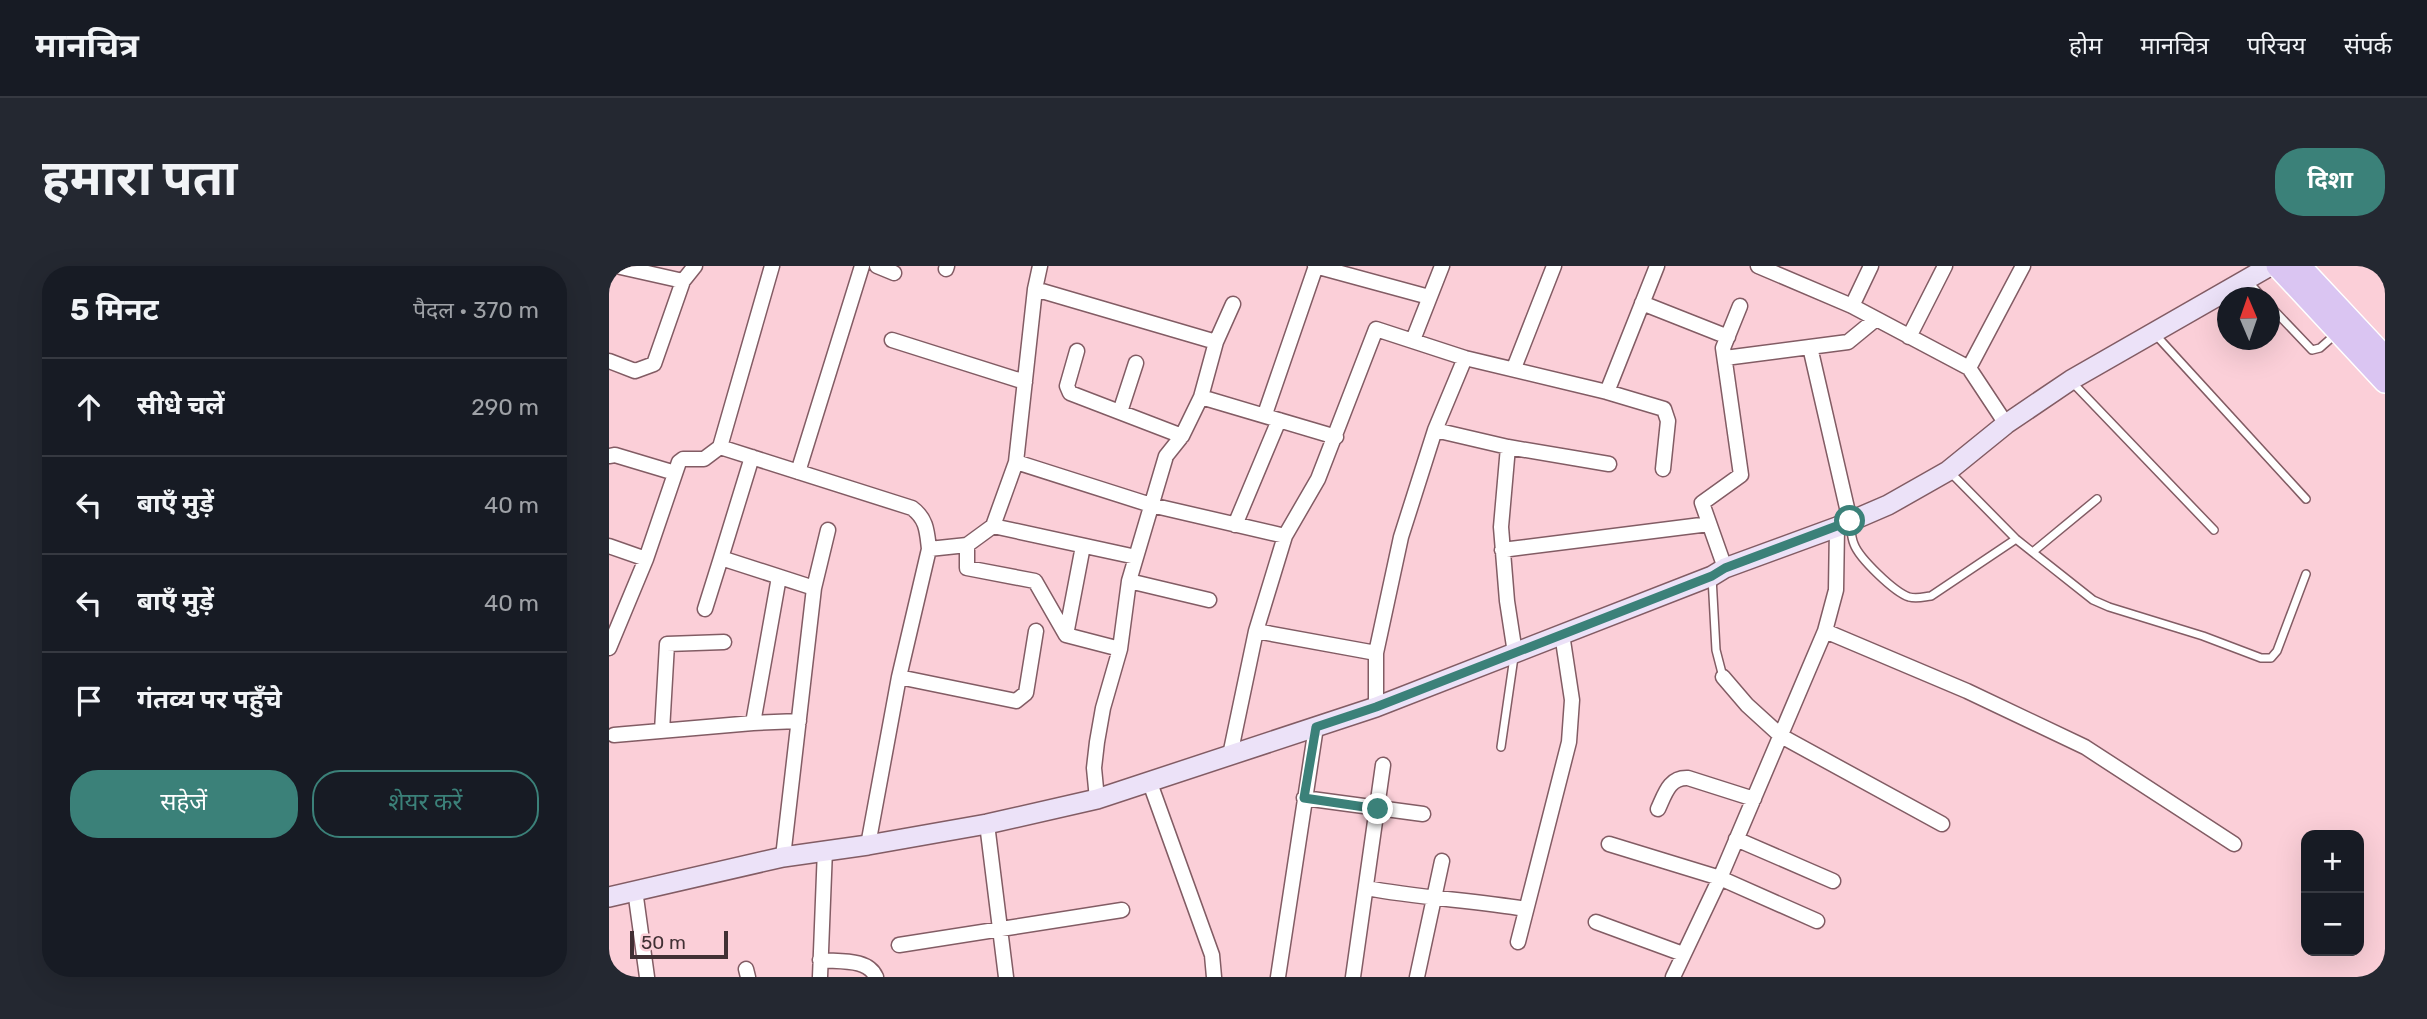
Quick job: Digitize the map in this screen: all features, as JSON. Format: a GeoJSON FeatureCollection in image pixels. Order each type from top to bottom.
{"type":"FeatureCollection","features":[{"type":"Feature","properties":{"kind":"main road"},"geometry":{"type":"LineString","coordinates":[[2300,266],[2385,357]]}},
{"type":"Feature","properties":{"kind":"main road"},"geometry":{"type":"LineString","coordinates":[[2263,271],[2327,342],[2385,382]]}},
{"type":"Feature","properties":{"kind":"street"},"geometry":{"type":"LineString","coordinates":[[616,266],[683,281]]}},
{"type":"Feature","properties":{"kind":"street"},"geometry":{"type":"LineString","coordinates":[[609,361],[635,371],[654,364],[683,281],[695,266]]}},
{"type":"Feature","properties":{"kind":"street"},"geometry":{"type":"LineString","coordinates":[[609,648],[646,558],[679,463],[683,459],[704,458],[720,447],[772,266]]}},
{"type":"Feature","properties":{"kind":"street"},"geometry":{"type":"LineString","coordinates":[[798,472],[862,266]]}},
{"type":"Feature","properties":{"kind":"street"},"geometry":{"type":"LineString","coordinates":[[877,266],[894,273]]}},
{"type":"Feature","properties":{"kind":"street"},"geometry":{"type":"LineString","coordinates":[[929,549],[967,545],[993,526],[1016,462],[1035,289],[1040,266]]}},
{"type":"Feature","properties":{"kind":"street"},"geometry":{"type":"LineString","coordinates":[[1265,414],[1315,266],[1429,297]]}},
{"type":"Feature","properties":{"kind":"street"},"geometry":{"type":"LineString","coordinates":[[1413,340],[1443,266]]}},
{"type":"Feature","properties":{"kind":"street"},"geometry":{"type":"LineString","coordinates":[[1514,368],[1554,266]]}},
{"type":"Feature","properties":{"kind":"street"},"geometry":{"type":"LineString","coordinates":[[1607,392],[1657,266]]}},
{"type":"Feature","properties":{"kind":"street"},"geometry":{"type":"LineString","coordinates":[[1758,266],[1791,272],[1969,368],[2006,424]]}},
{"type":"Feature","properties":{"kind":"street"},"geometry":{"type":"LineString","coordinates":[[1852,306],[1871,266]]}},
{"type":"Feature","properties":{"kind":"street"},"geometry":{"type":"LineString","coordinates":[[1909,337],[1945,266]]}},
{"type":"Feature","properties":{"kind":"street"},"geometry":{"type":"LineString","coordinates":[[1969,368],[2023,266]]}},
{"type":"Feature","properties":{"kind":"street"},"geometry":{"type":"LineString","coordinates":[[609,897],[783,857],[987,824],[1097,799],[1376,707],[1888,505],[1948,471],[2006,424],[2071,380],[2263,271]]}},
{"type":"Feature","properties":{"kind":"street"},"geometry":{"type":"LineString","coordinates":[[1035,289],[1216,342]]}},
{"type":"Feature","properties":{"kind":"street"},"geometry":{"type":"LineString","coordinates":[[1642,303],[1728,337]]}},
{"type":"Feature","properties":{"kind":"street"},"geometry":{"type":"LineString","coordinates":[[1097,799],[1094,768],[1097,743],[1103,708],[1120,649],[1129,581],[1166,456],[1182,436],[1201,397],[1216,342],[1233,304]]}},
{"type":"Feature","properties":{"kind":"street"},"geometry":{"type":"LineString","coordinates":[[1719,572],[1702,503],[1741,475],[1723,348],[1740,306]]}},
{"type":"Feature","properties":{"kind":"street"},"geometry":{"type":"LineString","coordinates":[[1725,358],[1848,342],[1876,319]]}},
{"type":"Feature","properties":{"kind":"street"},"geometry":{"type":"LineString","coordinates":[[1230,755],[1257,631],[1285,536],[1318,479],[1376,329],[1465,358],[1607,392],[1664,410],[1668,421],[1663,469]]}},
{"type":"Feature","properties":{"kind":"street"},"geometry":{"type":"LineString","coordinates":[[892,340],[1025,382]]}},
{"type":"Feature","properties":{"kind":"street"},"geometry":{"type":"LineString","coordinates":[[1673,977],[1781,736],[1825,631],[1836,590],[1844,524],[1810,347]]}},
{"type":"Feature","properties":{"kind":"street"},"geometry":{"type":"LineString","coordinates":[[1077,351],[1068,390],[1182,436]]}},
{"type":"Feature","properties":{"kind":"street"},"geometry":{"type":"LineString","coordinates":[[1376,707],[1376,653],[1401,537],[1435,430],[1465,358]]}},
{"type":"Feature","properties":{"kind":"street"},"geometry":{"type":"LineString","coordinates":[[1120,412],[1136,363]]}},
{"type":"Feature","properties":{"kind":"street"},"geometry":{"type":"LineString","coordinates":[[1201,397],[1336,437]]}},
{"type":"Feature","properties":{"kind":"street"},"geometry":{"type":"LineString","coordinates":[[1235,525],[1279,420]]}},
{"type":"Feature","properties":{"kind":"street"},"geometry":{"type":"LineString","coordinates":[[1435,430],[1508,447],[1609,464]]}},
{"type":"Feature","properties":{"kind":"street"},"geometry":{"type":"LineString","coordinates":[[720,447],[912,508],[926,523],[929,549],[898,677],[868,845]]}},
{"type":"Feature","properties":{"kind":"street"},"geometry":{"type":"LineString","coordinates":[[1508,447],[1501,527],[1515,653]]}},
{"type":"Feature","properties":{"kind":"street"},"geometry":{"type":"LineString","coordinates":[[609,456],[615,455],[675,473]]}},
{"type":"Feature","properties":{"kind":"street"},"geometry":{"type":"LineString","coordinates":[[705,609],[753,457]]}},
{"type":"Feature","properties":{"kind":"street"},"geometry":{"type":"LineString","coordinates":[[1016,462],[1151,505],[1285,536]]}},
{"type":"Feature","properties":{"kind":"street"},"geometry":{"type":"LineString","coordinates":[[1502,550],[1709,524]]}},
{"type":"Feature","properties":{"kind":"street"},"geometry":{"type":"LineString","coordinates":[[993,526],[1136,556]]}},
{"type":"Feature","properties":{"kind":"street"},"geometry":{"type":"LineString","coordinates":[[783,857],[814,588],[828,530]]}},
{"type":"Feature","properties":{"kind":"street"},"geometry":{"type":"LineString","coordinates":[[967,545],[968,568],[1035,581],[1066,635],[1120,649]]}},
{"type":"Feature","properties":{"kind":"street"},"geometry":{"type":"LineString","coordinates":[[609,546],[646,558]]}},
{"type":"Feature","properties":{"kind":"street"},"geometry":{"type":"LineString","coordinates":[[1066,635],[1083,546]]}},
{"type":"Feature","properties":{"kind":"street"},"geometry":{"type":"LineString","coordinates":[[721,558],[814,588]]}},
{"type":"Feature","properties":{"kind":"street"},"geometry":{"type":"LineString","coordinates":[[753,723],[779,577]]}},
{"type":"Feature","properties":{"kind":"street"},"geometry":{"type":"LineString","coordinates":[[1129,581],[1209,600]]}},
{"type":"Feature","properties":{"kind":"street"},"geometry":{"type":"LineString","coordinates":[[898,677],[1016,701],[1026,693],[1036,631]]}},
{"type":"Feature","properties":{"kind":"street"},"geometry":{"type":"LineString","coordinates":[[1257,631],[1376,653]]}},
{"type":"Feature","properties":{"kind":"street"},"geometry":{"type":"LineString","coordinates":[[1825,631],[1978,696],[2085,747],[2234,844]]}},
{"type":"Feature","properties":{"kind":"street"},"geometry":{"type":"LineString","coordinates":[[1518,942],[1572,721],[1572,700],[1562,634]]}},
{"type":"Feature","properties":{"kind":"street"},"geometry":{"type":"LineString","coordinates":[[662,731],[667,644],[724,642]]}},
{"type":"Feature","properties":{"kind":"street"},"geometry":{"type":"LineString","coordinates":[[1723,677],[1747,705],[1781,736],[1942,824]]}},
{"type":"Feature","properties":{"kind":"street"},"geometry":{"type":"LineString","coordinates":[[614,736],[753,723],[799,722]]}},
{"type":"Feature","properties":{"kind":"street"},"geometry":{"type":"LineString","coordinates":[[1278,977],[1316,727]]}},
{"type":"Feature","properties":{"kind":"street"},"geometry":{"type":"LineString","coordinates":[[1353,977],[1383,765]]}},
{"type":"Feature","properties":{"kind":"street"},"geometry":{"type":"LineString","coordinates":[[1658,809],[1666,790],[1679,778],[1688,778],[1754,799]]}},
{"type":"Feature","properties":{"kind":"street"},"geometry":{"type":"LineString","coordinates":[[1150,783],[1212,955],[1214,977]]}},
{"type":"Feature","properties":{"kind":"street"},"geometry":{"type":"LineString","coordinates":[[1304,798],[1423,814]]}},
{"type":"Feature","properties":{"kind":"street"},"geometry":{"type":"LineString","coordinates":[[987,824],[1006,977]]}},
{"type":"Feature","properties":{"kind":"street"},"geometry":{"type":"LineString","coordinates":[[1736,839],[1833,881]]}},
{"type":"Feature","properties":{"kind":"street"},"geometry":{"type":"LineString","coordinates":[[1609,844],[1720,877],[1817,921]]}},
{"type":"Feature","properties":{"kind":"street"},"geometry":{"type":"LineString","coordinates":[[820,977],[825,849]]}},
{"type":"Feature","properties":{"kind":"street"},"geometry":{"type":"LineString","coordinates":[[1417,977],[1442,862]]}},
{"type":"Feature","properties":{"kind":"street"},"geometry":{"type":"LineString","coordinates":[[1366,888],[1526,909]]}},
{"type":"Feature","properties":{"kind":"street"},"geometry":{"type":"LineString","coordinates":[[635,890],[647,977]]}},
{"type":"Feature","properties":{"kind":"street"},"geometry":{"type":"LineString","coordinates":[[899,945],[1122,910]]}},
{"type":"Feature","properties":{"kind":"street"},"geometry":{"type":"LineString","coordinates":[[1596,922],[1683,954]]}},
{"type":"Feature","properties":{"kind":"street"},"geometry":{"type":"LineString","coordinates":[[820,960],[867,965],[876,977]]}},
{"type":"Feature","properties":{"kind":"lane"},"geometry":{"type":"LineString","coordinates":[[2280,315],[2309,348],[2316,350],[2327,342]]}},
{"type":"Feature","properties":{"kind":"lane"},"geometry":{"type":"LineString","coordinates":[[2154,332],[2306,499]]}},
{"type":"Feature","properties":{"kind":"lane"},"geometry":{"type":"LineString","coordinates":[[2071,380],[2214,530]]}},
{"type":"Feature","properties":{"kind":"lane"},"geometry":{"type":"LineString","coordinates":[[1948,471],[2016,539],[2093,600],[2266,659],[2271,658],[2277,651],[2306,574]]}},
{"type":"Feature","properties":{"kind":"lane"},"geometry":{"type":"LineString","coordinates":[[2034,551],[2098,499]]}},
{"type":"Feature","properties":{"kind":"lane"},"geometry":{"type":"LineString","coordinates":[[1844,524],[1859,553],[1897,591],[1909,597],[1920,598],[1931,596],[2016,539]]}},
{"type":"Feature","properties":{"kind":"lane"},"geometry":{"type":"LineString","coordinates":[[1719,572],[1716,650],[1723,677]]}},
{"type":"Feature","properties":{"kind":"lane"},"geometry":{"type":"LineString","coordinates":[[1501,747],[1515,653]]}},
{"type":"Feature","properties":{"kind":"route"},"geometry":{"type":"LineString","coordinates":[[1378,809],[1304,798],[1316,727],[1376,707],[1850,521]]}}]}
